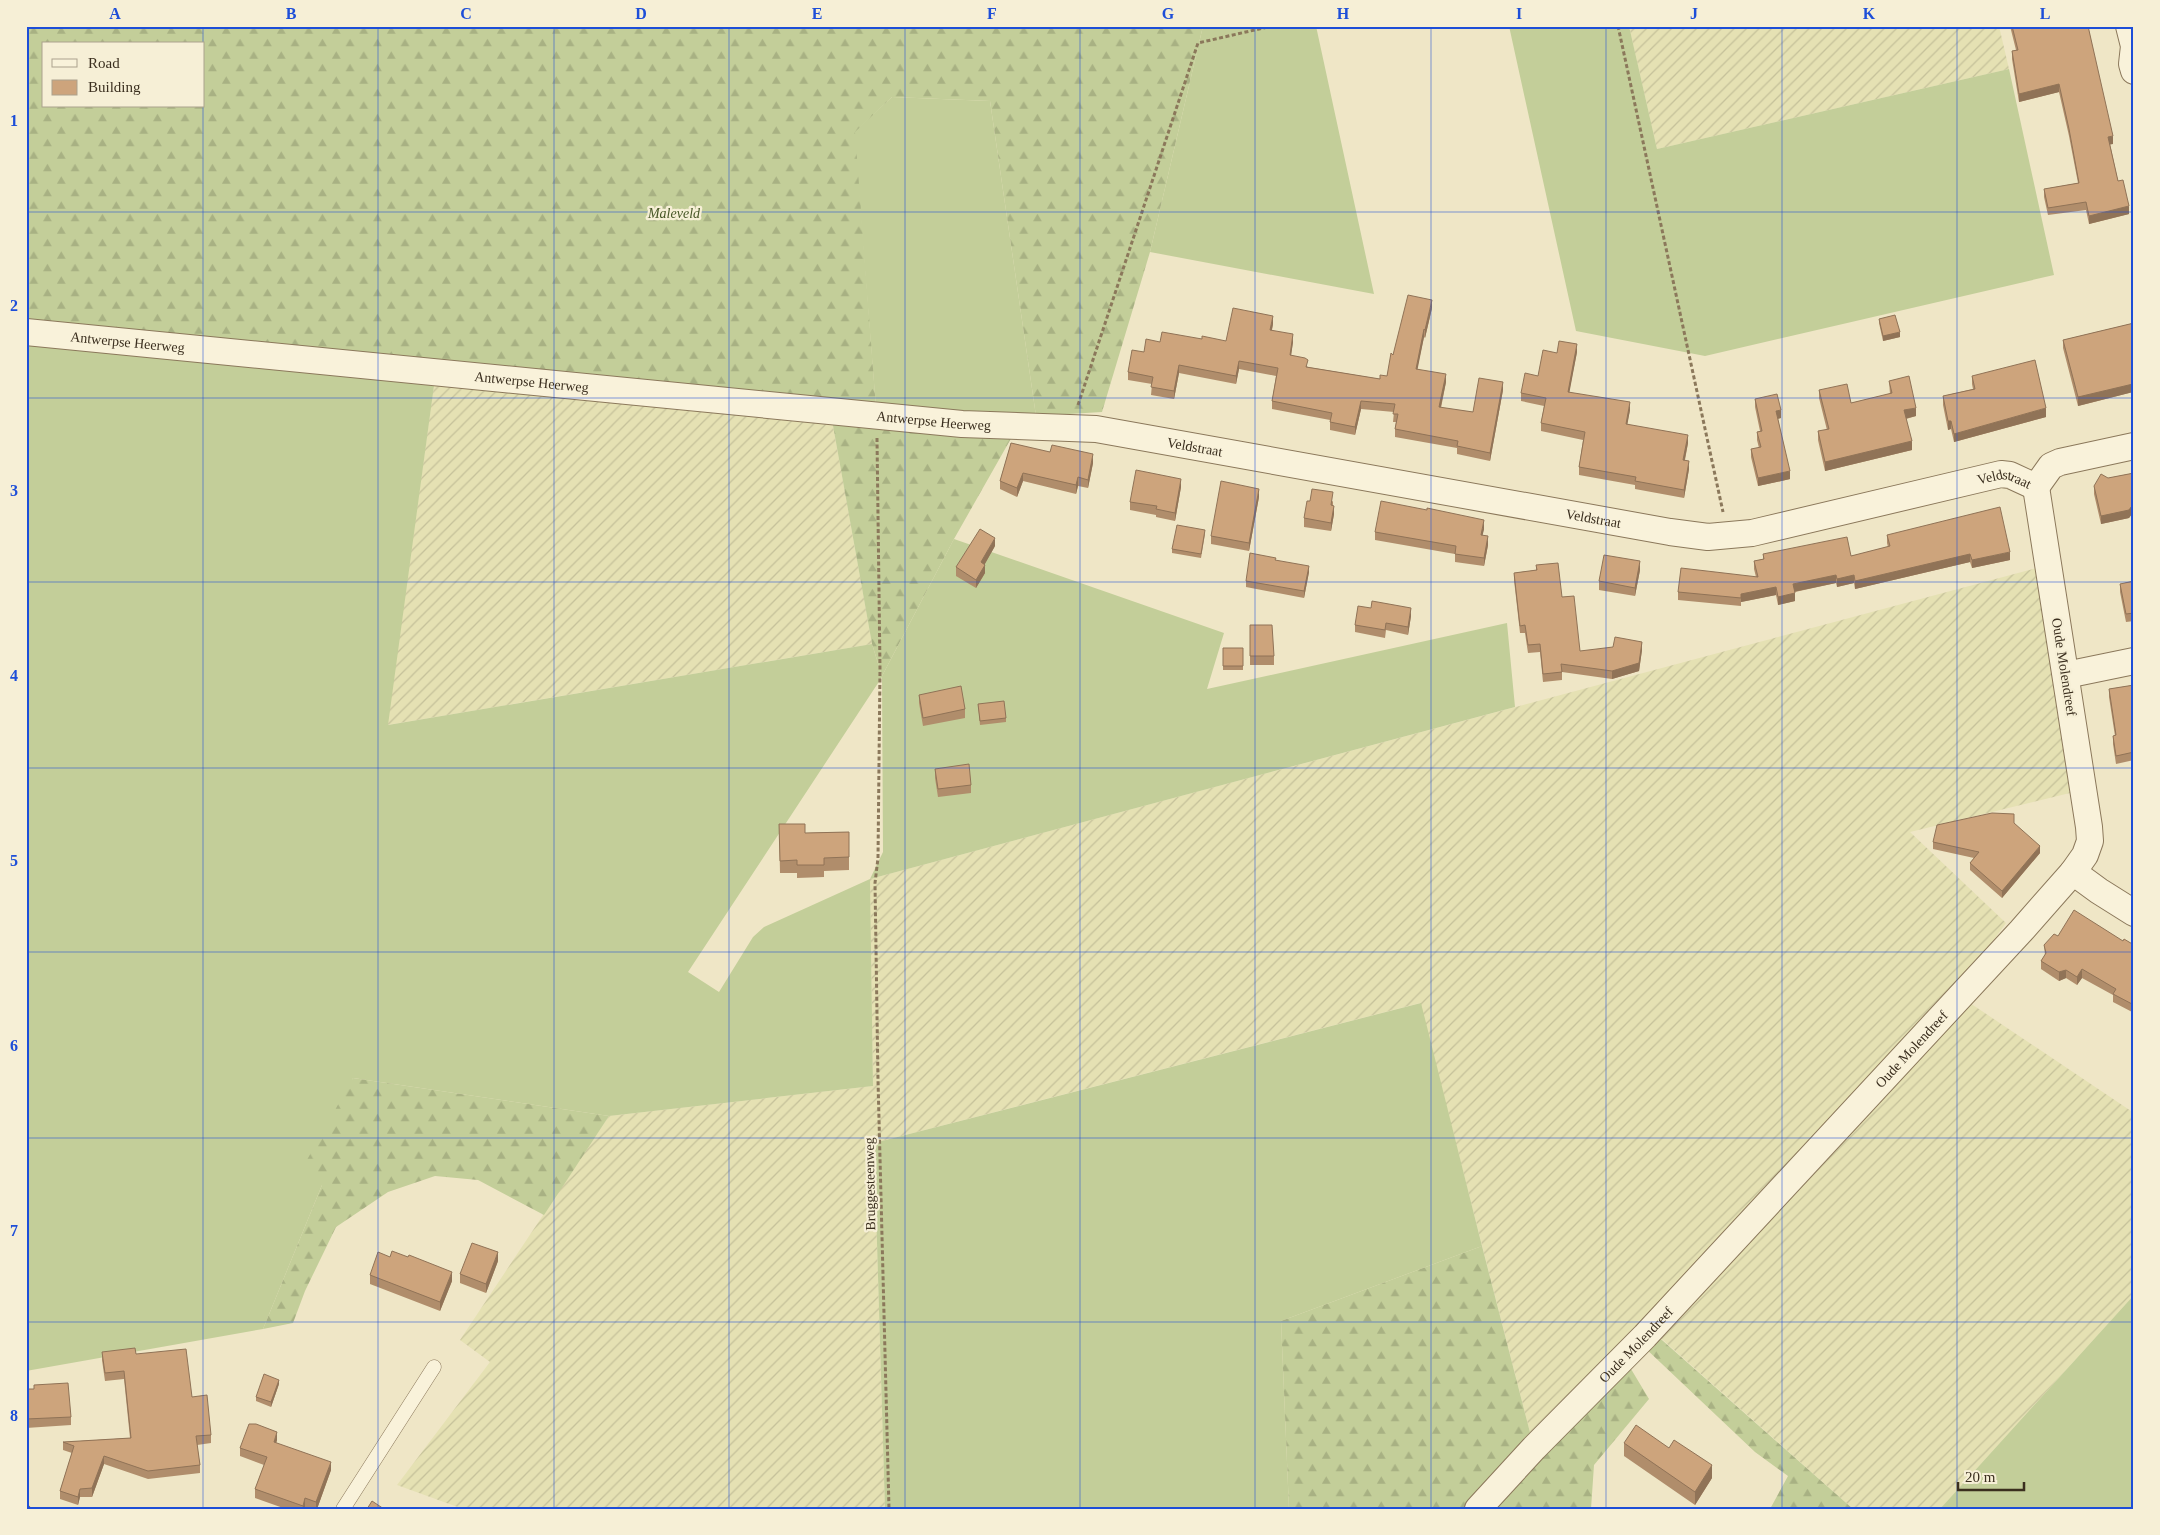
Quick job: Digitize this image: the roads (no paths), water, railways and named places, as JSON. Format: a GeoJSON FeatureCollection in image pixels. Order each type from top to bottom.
{"type":"FeatureCollection","features":[{"type":"Feature","properties":{"kind":"street"},"geometry":{"type":"LineString","coordinates":[[2129,26],[2134,46],[2132,64],[2134,71]]}},
{"type":"Feature","properties":{"kind":"street","name":"Antwerpse Heerweg"},"geometry":{"type":"LineString","coordinates":[[26,332],[962,424],[1037,427]]}},
{"type":"Feature","properties":{"kind":"street","name":"Veldstraat"},"geometry":{"type":"LineString","coordinates":[[1037,427],[1096,429],[1670,532],[1708,537],[1752,533],[2001,474],[2010,475],[2036,487],[2051,466],[2060,462],[2134,446]]}},
{"type":"Feature","properties":{"kind":"street","name":"Oude Molendreef"},"geometry":{"type":"LineString","coordinates":[[1478,1509],[1534,1448],[1646,1336],[2020,931],[2073,872],[2085,855],[2090,841],[2036,487]]}},
{"type":"Feature","properties":{"kind":"street"},"geometry":{"type":"LineString","coordinates":[[2066,675],[2134,661]]}},
{"type":"Feature","properties":{"kind":"street"},"geometry":{"type":"LineString","coordinates":[[2073,872],[2134,913]]}},
{"type":"Feature","properties":{"kind":"lane"},"geometry":{"type":"LineString","coordinates":[[343,1509],[434,1367]]}},
{"type":"Feature","properties":{"kind":"park label","name":"Maleveld"},"geometry":{"type":"Point","coordinates":[674,213]}}]}
